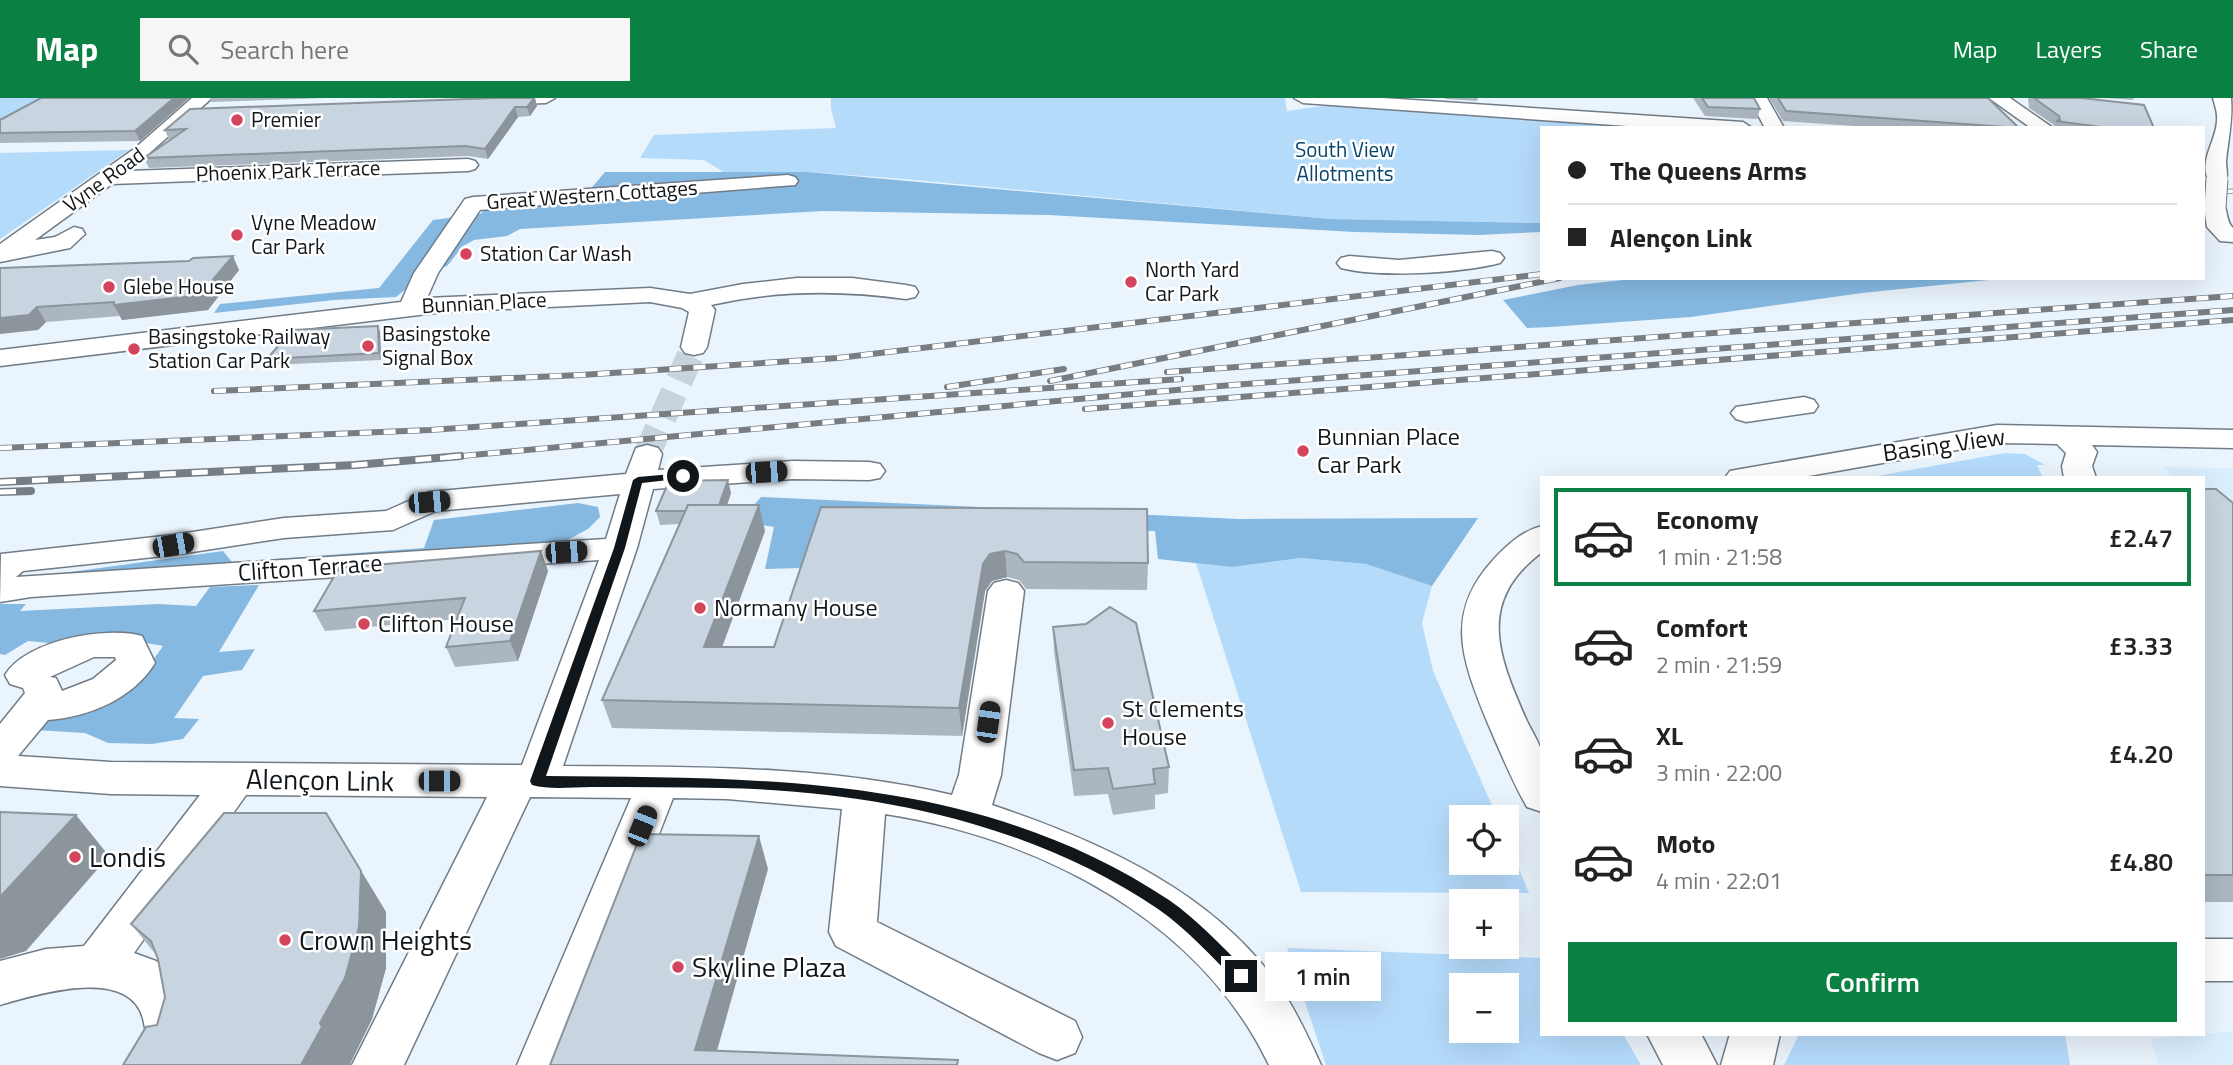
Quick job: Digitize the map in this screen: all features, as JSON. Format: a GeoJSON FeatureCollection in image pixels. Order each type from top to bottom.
{"type":"FeatureCollection","features":[{"type":"Feature","properties":{"kind":"street"},"geometry":{"type":"LineString","coordinates":[[466,101],[546,98]]}},
{"type":"Feature","properties":{"kind":"street"},"geometry":{"type":"LineString","coordinates":[[1758,98],[1774,126]]}},
{"type":"Feature","properties":{"kind":"street"},"geometry":{"type":"LineString","coordinates":[[1998,98],[2041,126]]}},
{"type":"Feature","properties":{"kind":"street"},"geometry":{"type":"LineString","coordinates":[[1300,99],[1534,106],[1724,126]]}},
{"type":"Feature","properties":{"kind":"street"},"geometry":{"type":"LineString","coordinates":[[191,103],[219,110]]}},
{"type":"Feature","properties":{"kind":"street","name":"Vyne Road"},"geometry":{"type":"LineString","coordinates":[[1,256],[107,178],[191,103]]}},
{"type":"Feature","properties":{"kind":"street"},"geometry":{"type":"LineString","coordinates":[[2228,108],[2230,129],[2217,156],[2215,208],[2218,228],[2230,235],[2222,242],[2233,261]]}},
{"type":"Feature","properties":{"kind":"street","name":"Phoenix Park Terrace"},"geometry":{"type":"LineString","coordinates":[[107,178],[468,165]]}},
{"type":"Feature","properties":{"kind":"street","name":"Great Western Cottages"},"geometry":{"type":"LineString","coordinates":[[400,308],[473,204],[788,181]]}},
{"type":"Feature","properties":{"kind":"street"},"geometry":{"type":"LineString","coordinates":[[1,256],[67,244]]}},
{"type":"Feature","properties":{"kind":"street"},"geometry":{"type":"LineString","coordinates":[[1349,263],[1399,267],[1492,258]]}},
{"type":"Feature","properties":{"kind":"street"},"geometry":{"type":"LineString","coordinates":[[690,302],[758,288],[866,285],[906,292]]}},
{"type":"Feature","properties":{"kind":"street","name":"Bunnian Place"},"geometry":{"type":"LineString","coordinates":[[0,358],[400,308],[650,295],[690,302],[702,310],[696,341],[678,318],[650,309],[579,299]]}},
{"type":"Feature","properties":{"kind":"street"},"geometry":{"type":"LineString","coordinates":[[1746,413],[1804,406]]}},
{"type":"Feature","properties":{"kind":"street","name":"Basing View"},"geometry":{"type":"LineString","coordinates":[[1753,476],[1997,434],[2233,439]]}},
{"type":"Feature","properties":{"kind":"street"},"geometry":{"type":"LineString","coordinates":[[2067,437],[2082,452],[2079,472]]}},
{"type":"Feature","properties":{"kind":"street"},"geometry":{"type":"LineString","coordinates":[[378,1065],[527,782],[620,548],[642,467]]}},
{"type":"Feature","properties":{"kind":"street"},"geometry":{"type":"LineString","coordinates":[[0,573],[13,561],[173,545],[284,528],[393,520],[429,502],[612,485],[642,467],[869,471]]}},
{"type":"Feature","properties":{"kind":"street"},"geometry":{"type":"LineString","coordinates":[[1540,538],[1499,573],[1481,608],[1479,633],[1481,656],[1491,684],[1540,792]]}},
{"type":"Feature","properties":{"kind":"street","name":"Clifton Terrace"},"geometry":{"type":"LineString","coordinates":[[0,592],[32,586],[620,548]]}},
{"type":"Feature","properties":{"kind":"street"},"geometry":{"type":"LineString","coordinates":[[967,816],[980,775],[1006,591]]}},
{"type":"Feature","properties":{"kind":"street"},"geometry":{"type":"LineString","coordinates":[[0,749],[23,727],[20,685]]}},
{"type":"Feature","properties":{"kind":"street","name":"Alençon Link"},"geometry":{"type":"LineString","coordinates":[[0,770],[111,778],[727,783],[865,794],[924,805],[1028,835],[1113,874],[1164,905],[1205,939],[1241,976],[1276,1027],[1295,1065]]}},
{"type":"Feature","properties":{"kind":"street"},"geometry":{"type":"LineString","coordinates":[[97,966],[235,779]]}},
{"type":"Feature","properties":{"kind":"street"},"geometry":{"type":"LineString","coordinates":[[543,1065],[658,783]]}},
{"type":"Feature","properties":{"kind":"street"},"geometry":{"type":"LineString","coordinates":[[865,794],[853,932],[1057,1037]]}},
{"type":"Feature","properties":{"kind":"street"},"geometry":{"type":"LineString","coordinates":[[2205,960],[2233,960]]}},
{"type":"Feature","properties":{"kind":"street"},"geometry":{"type":"LineString","coordinates":[[0,983],[46,970],[97,966],[139,976],[165,1000],[172,1038],[164,1065]]}},
{"type":"Feature","properties":{"kind":"street"},"geometry":{"type":"LineString","coordinates":[[1673,1036],[1691,1065]]}},
{"type":"Feature","properties":{"kind":"street"},"geometry":{"type":"LineString","coordinates":[[1748,1065],[1755,1036]]}},
{"type":"Feature","properties":{"kind":"shaded area"},"geometry":{"type":"Polygon","coordinates":[[[605,172],[808,172],[1330,219],[1540,223],[1540,232],[1479,235],[1355,232],[1049,215],[823,211],[520,229],[507,236],[474,240],[463,246],[447,266],[426,273],[396,297],[334,300],[214,313],[220,304],[379,288],[433,220],[480,214],[491,206],[588,192],[605,172]]]}},
{"type":"Feature","properties":{"kind":"shaded area"},"geometry":{"type":"Polygon","coordinates":[[[1623,280],[1989,280],[1862,293],[1691,317],[1527,328],[1503,300],[1578,285],[1623,280]]]}},
{"type":"Feature","properties":{"kind":"shaded area"},"geometry":{"type":"Polygon","coordinates":[[[2163,467],[2233,468],[2233,536],[2205,509],[2205,476],[2172,476],[2163,467]]]}},
{"type":"Feature","properties":{"kind":"shaded area"},"geometry":{"type":"Polygon","coordinates":[[[761,497],[1239,519],[1478,518],[1432,586],[1366,564],[1301,558],[1232,567],[1158,559],[1155,531],[818,524],[801,568],[765,569],[774,527],[740,521],[761,497]]]}},
{"type":"Feature","properties":{"kind":"shaded area"},"geometry":{"type":"Polygon","coordinates":[[[578,503],[598,507],[600,517],[588,529],[562,543],[49,575],[223,551],[232,562],[424,548],[434,520],[578,503]]]}},
{"type":"Feature","properties":{"kind":"shaded area"},"geometry":{"type":"Polygon","coordinates":[[[259,585],[219,652],[255,649],[242,670],[203,676],[174,718],[199,719],[183,739],[152,744],[108,743],[85,733],[35,730],[48,710],[144,673],[163,646],[96,634],[49,643],[28,641],[5,655],[0,654],[0,604],[26,604],[20,611],[158,604],[196,606],[210,587],[259,585]]]}},
{"type":"Feature","properties":{"kind":"shaded area"},"geometry":{"type":"Polygon","coordinates":[[[2233,1031],[2233,1065],[2158,1065],[2151,1039],[2205,1036],[2205,1034],[2233,1031]]]}},
{"type":"Feature","properties":{"kind":"green space"},"geometry":{"type":"Polygon","coordinates":[[[0,98],[54,98],[0,128],[0,98]]]}},
{"type":"Feature","properties":{"kind":"green space","name":"South View Allotments"},"geometry":{"type":"Polygon","coordinates":[[[831,98],[1285,98],[1287,111],[1337,104],[1651,126],[1540,126],[1540,223],[1330,219],[904,179],[808,172],[725,173],[704,160],[640,158],[654,135],[836,128],[831,98]]]}},
{"type":"Feature","properties":{"kind":"green space"},"geometry":{"type":"Polygon","coordinates":[[[129,150],[0,239],[0,153],[129,150]]]}},
{"type":"Feature","properties":{"kind":"green space"},"geometry":{"type":"Polygon","coordinates":[[[2005,453],[2025,454],[2045,465],[2037,465],[2042,476],[1877,476],[2005,453]]]}},
{"type":"Feature","properties":{"kind":"green space"},"geometry":{"type":"Polygon","coordinates":[[[1301,558],[1366,564],[1432,586],[1422,623],[1433,671],[1492,805],[1449,805],[1449,875],[1519,875],[1519,869],[1529,893],[1519,893],[1519,889],[1449,889],[1449,893],[1301,892],[1196,563],[1232,567],[1301,558]]]}},
{"type":"Feature","properties":{"kind":"green space"},"geometry":{"type":"Polygon","coordinates":[[[1287,948],[1449,954],[1449,959],[1540,958],[1540,1036],[1624,1036],[1641,1065],[1326,1065],[1287,948]]]}},
{"type":"Feature","properties":{"kind":"green space"},"geometry":{"type":"Polygon","coordinates":[[[1798,1036],[2065,1036],[2070,1065],[1784,1065],[1798,1036]]]}},
{"type":"Feature","properties":{"kind":"building"},"geometry":{"type":"Polygon","coordinates":[[[41,98],[174,98],[135,131],[0,133],[0,120],[41,98]]]}},
{"type":"Feature","properties":{"kind":"building"},"geometry":{"type":"Polygon","coordinates":[[[534,98],[527,107],[515,107],[485,149],[465,146],[144,158],[186,129],[165,130],[190,109],[534,98]]]}},
{"type":"Feature","properties":{"kind":"building"},"geometry":{"type":"Polygon","coordinates":[[[1702,98],[1754,98],[1760,109],[1708,107],[1702,98]]]}},
{"type":"Feature","properties":{"kind":"building"},"geometry":{"type":"Polygon","coordinates":[[[1778,98],[1988,98],[2017,126],[1992,126],[1786,111],[1778,98]]]}},
{"type":"Feature","properties":{"kind":"building"},"geometry":{"type":"Polygon","coordinates":[[[2034,98],[2082,98],[2144,105],[2153,126],[2093,126],[2056,121],[2060,120],[2059,116],[2034,98]]]}},
{"type":"Feature","properties":{"kind":"building"},"geometry":{"type":"Polygon","coordinates":[[[233,256],[200,295],[114,305],[114,302],[37,307],[29,315],[0,318],[0,268],[189,261],[193,258],[233,256]]]}},
{"type":"Feature","properties":{"kind":"building"},"geometry":{"type":"Polygon","coordinates":[[[378,326],[379,353],[267,359],[292,330],[378,326]]]}},
{"type":"Feature","properties":{"kind":"building"},"geometry":{"type":"Polygon","coordinates":[[[728,480],[719,505],[688,505],[686,511],[656,511],[669,481],[728,480]]]}},
{"type":"Feature","properties":{"kind":"building"},"geometry":{"type":"Polygon","coordinates":[[[2205,489],[2216,489],[2233,503],[2233,875],[2205,875],[2205,489]]]}},
{"type":"Feature","properties":{"kind":"building"},"geometry":{"type":"Polygon","coordinates":[[[688,505],[759,505],[704,647],[774,647],[821,507],[1147,509],[1148,563],[1024,562],[1017,554],[1005,551],[990,554],[983,564],[959,708],[602,700],[688,505]]]}},
{"type":"Feature","properties":{"kind":"building"},"geometry":{"type":"Polygon","coordinates":[[[541,551],[510,641],[446,647],[465,598],[314,611],[339,568],[541,551]]]}},
{"type":"Feature","properties":{"kind":"building","name":"St Clements House"},"geometry":{"type":"Polygon","coordinates":[[[1110,607],[1136,623],[1169,767],[1153,769],[1155,784],[1113,789],[1108,768],[1074,770],[1053,627],[1086,624],[1110,607]]]}},
{"type":"Feature","properties":{"kind":"building"},"geometry":{"type":"Polygon","coordinates":[[[0,812],[76,815],[0,897],[0,812]]]}},
{"type":"Feature","properties":{"kind":"building","name":"Crown Heights"},"geometry":{"type":"Polygon","coordinates":[[[224,813],[326,813],[361,871],[359,927],[345,978],[301,1065],[123,1065],[146,1027],[157,1025],[165,997],[158,959],[151,941],[131,924],[224,813]]]}},
{"type":"Feature","properties":{"kind":"building","name":"Skyline Plaza"},"geometry":{"type":"Polygon","coordinates":[[[641,834],[759,836],[695,1050],[958,1060],[957,1065],[550,1065],[641,834]]]}},
{"type":"Feature","properties":{"kind":"tunnel"},"geometry":{"type":"LineString","coordinates":[[647,454],[694,347]]}},
{"type":"Feature","properties":{"kind":"railway"},"geometry":{"type":"LineString","coordinates":[[2205,193],[2233,191]]}},
{"type":"Feature","properties":{"kind":"railway"},"geometry":{"type":"LineString","coordinates":[[214,391],[581,375],[838,358],[1540,274]]}},
{"type":"Feature","properties":{"kind":"railway"},"geometry":{"type":"LineString","coordinates":[[1050,381],[1550,280]]}},
{"type":"Feature","properties":{"kind":"railway"},"geometry":{"type":"LineString","coordinates":[[1167,372],[2233,296]]}},
{"type":"Feature","properties":{"kind":"railway"},"geometry":{"type":"LineString","coordinates":[[440,458],[1220,386],[2233,310]]}},
{"type":"Feature","properties":{"kind":"railway"},"geometry":{"type":"LineString","coordinates":[[1085,409],[2233,320]]}},
{"type":"Feature","properties":{"kind":"railway"},"geometry":{"type":"LineString","coordinates":[[947,387],[1064,369]]}},
{"type":"Feature","properties":{"kind":"railway"},"geometry":{"type":"LineString","coordinates":[[0,448],[430,430],[1181,379]]}},
{"type":"Feature","properties":{"kind":"railway"},"geometry":{"type":"LineString","coordinates":[[0,482],[355,465],[461,456]]}},
{"type":"Feature","properties":{"kind":"railway"},"geometry":{"type":"LineString","coordinates":[[0,492],[31,491]]}},
{"type":"Feature","properties":{"kind":"place","name":"Premier"},"geometry":{"type":"Point","coordinates":[237,120]}},
{"type":"Feature","properties":{"kind":"place","name":"Vyne Meadow Car Park"},"geometry":{"type":"Point","coordinates":[237,235]}},
{"type":"Feature","properties":{"kind":"place","name":"Station Car Wash"},"geometry":{"type":"Point","coordinates":[466,254]}},
{"type":"Feature","properties":{"kind":"place","name":"North Yard Car Park"},"geometry":{"type":"Point","coordinates":[1131,282]}},
{"type":"Feature","properties":{"kind":"place","name":"Glebe House"},"geometry":{"type":"Point","coordinates":[109,287]}},
{"type":"Feature","properties":{"kind":"place","name":"Basingstoke Signal Box"},"geometry":{"type":"Point","coordinates":[368,346]}},
{"type":"Feature","properties":{"kind":"place","name":"Basingstoke Railway Station Car Park"},"geometry":{"type":"Point","coordinates":[134,349]}},
{"type":"Feature","properties":{"kind":"place","name":"Bunnian Place Car Park"},"geometry":{"type":"Point","coordinates":[1303,451]}},
{"type":"Feature","properties":{"kind":"place","name":"Normany House"},"geometry":{"type":"Point","coordinates":[700,608]}},
{"type":"Feature","properties":{"kind":"place","name":"Clifton House"},"geometry":{"type":"Point","coordinates":[364,624]}},
{"type":"Feature","properties":{"kind":"place","name":"St Clements House"},"geometry":{"type":"Point","coordinates":[1108,723]}},
{"type":"Feature","properties":{"kind":"place","name":"Londis"},"geometry":{"type":"Point","coordinates":[75,857]}},
{"type":"Feature","properties":{"kind":"place","name":"Crown Heights"},"geometry":{"type":"Point","coordinates":[285,940]}},
{"type":"Feature","properties":{"kind":"place","name":"Skyline Plaza"},"geometry":{"type":"Point","coordinates":[678,967]}},
{"type":"Feature","properties":{"kind":"route"},"geometry":{"type":"LineString","coordinates":[[683,476],[638,480],[620,548],[537,781],[727,783],[807,788],[865,794],[967,816],[1028,835],[1113,874],[1164,905],[1191,926],[1241,976]]}}]}
